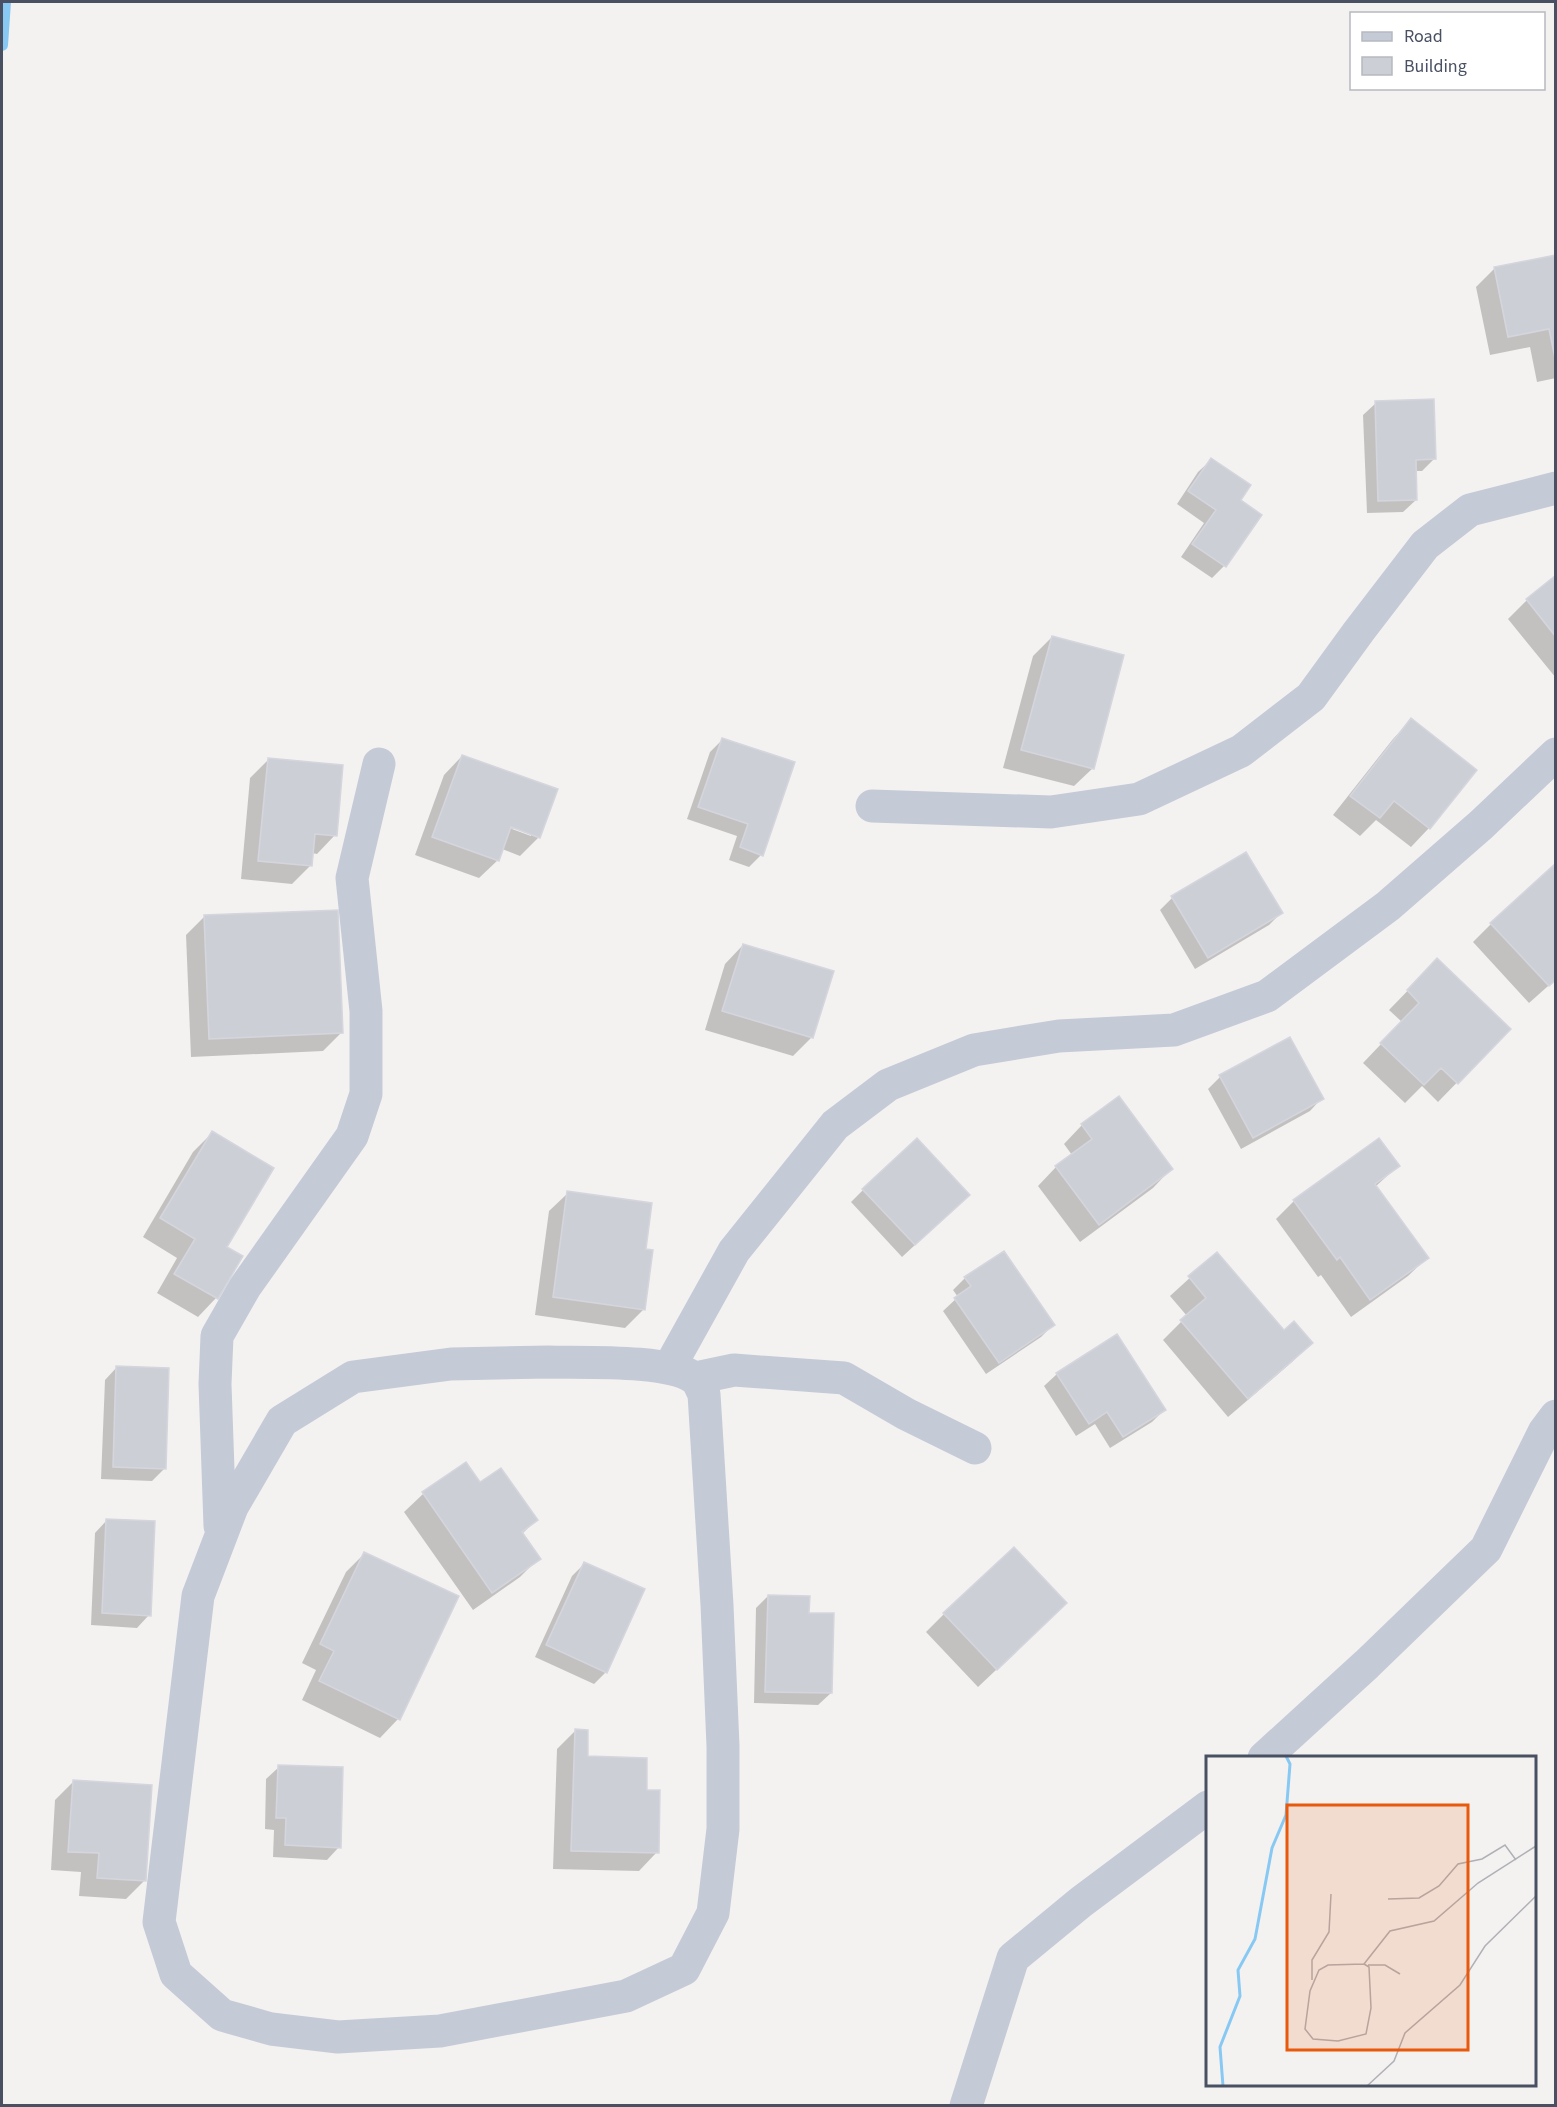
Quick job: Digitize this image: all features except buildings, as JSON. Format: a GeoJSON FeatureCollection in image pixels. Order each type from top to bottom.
{"type":"FeatureCollection","features":[{"type":"Feature","properties":{"kind":"street"},"geometry":{"type":"LineString","coordinates":[[872,806],[1051,812],[1139,800],[1240,751],[1311,697],[1425,545],[1470,510],[1556,488]]}},
{"type":"Feature","properties":{"kind":"street"},"geometry":{"type":"LineString","coordinates":[[682,1373],[735,1251],[835,1125],[888,1085],[974,1050],[1059,1036],[1174,1030],[1267,996],[1388,906],[1481,825],[1556,754]]}},
{"type":"Feature","properties":{"kind":"street"},"geometry":{"type":"LineString","coordinates":[[220,1537],[215,1384],[217,1336],[245,1287],[352,1136],[366,1094],[366,1011],[352,878],[378,764]]}},
{"type":"Feature","properties":{"kind":"street"},"geometry":{"type":"LineString","coordinates":[[682,1373],[704,1394],[710,1468],[723,1746],[723,1829],[715,1902],[713,1913],[684,1969],[626,1996],[440,2031],[338,2037],[271,2029],[222,2015],[176,1974],[159,1922],[198,1596],[232,1507],[282,1421],[353,1377],[451,1364],[548,1362],[642,1365],[682,1373],[735,1370],[844,1378],[906,1414],[975,1448]]}},
{"type":"Feature","properties":{"kind":"street"},"geometry":{"type":"LineString","coordinates":[[1266,1756],[1367,1664],[1486,1549],[1544,1432],[1556,1416]]}},
{"type":"Feature","properties":{"kind":"street"},"geometry":{"type":"LineString","coordinates":[[966,2106],[1013,1958],[1081,1902],[1206,1808]]}},
{"type":"Feature","properties":{"kind":"waterway"},"geometry":{"type":"LineString","coordinates":[[2,45],[5,2]]}}]}
